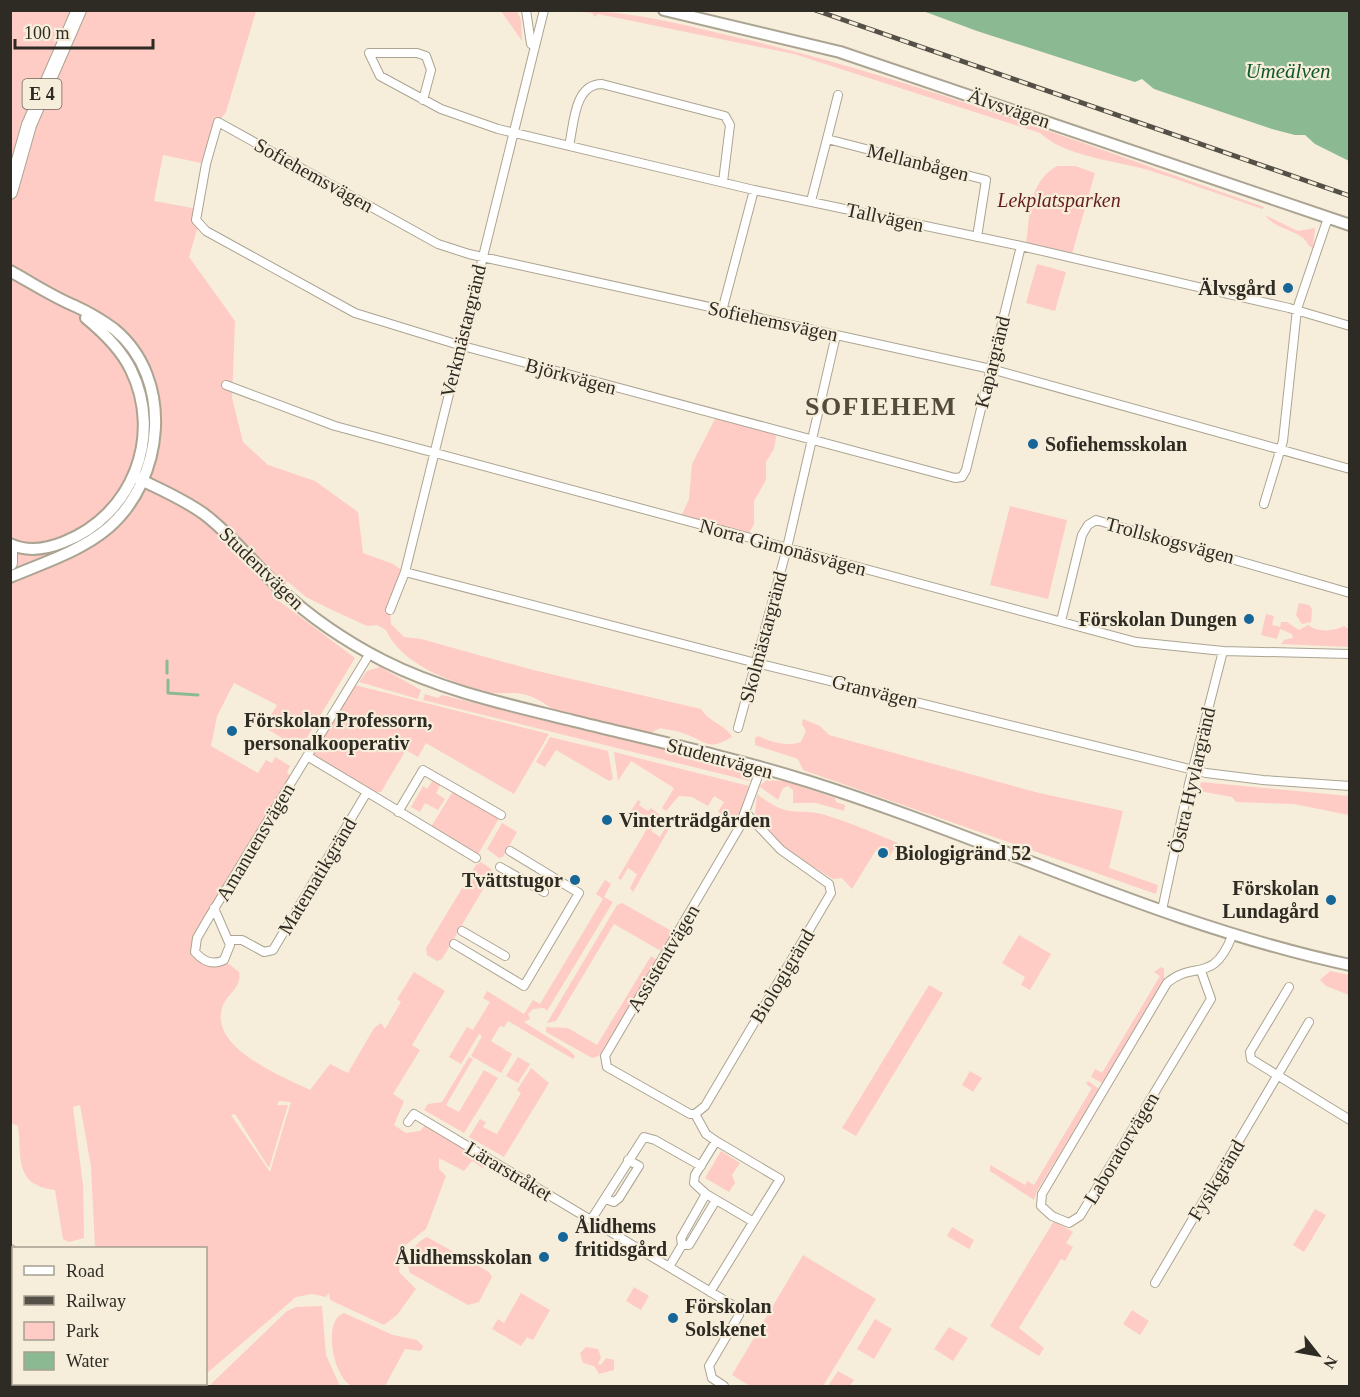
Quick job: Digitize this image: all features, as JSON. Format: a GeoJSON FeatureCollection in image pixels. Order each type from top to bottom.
{"type":"FeatureCollection","features":[{"type":"Feature","properties":{"kind":"highway","name":"E 4"},"geometry":{"type":"LineString","coordinates":[[10,160],[36,84],[70,10]]}},
{"type":"Feature","properties":{"kind":"highway","name":"E 4"},"geometry":{"type":"LineString","coordinates":[[10,192],[29,125],[80,10]]}},
{"type":"Feature","properties":{"kind":"highway"},"geometry":{"type":"LineString","coordinates":[[10,548],[10,563]]}},
{"type":"Feature","properties":{"kind":"street","name":"Verkmästargränd"},"geometry":{"type":"LineString","coordinates":[[526,10],[532,50]]}},
{"type":"Feature","properties":{"kind":"street","name":"Verkmästargränd"},"geometry":{"type":"LineString","coordinates":[[390,610],[405,572],[459,345],[544,10]]}},
{"type":"Feature","properties":{"kind":"street","name":"Älvsvägen"},"geometry":{"type":"LineString","coordinates":[[664,10],[741,27],[880,65],[1350,225]]}},
{"type":"Feature","properties":{"kind":"street","name":"Tallvägen"},"geometry":{"type":"LineString","coordinates":[[423,100],[431,70],[426,56],[417,53],[369,53],[380,76],[423,100],[451,114],[512,133],[754,190],[1021,246],[1297,309],[1350,326]]}},
{"type":"Feature","properties":{"kind":"street"},"geometry":{"type":"LineString","coordinates":[[569,146],[583,92],[590,85],[602,84],[725,116],[730,125],[723,182]]}},
{"type":"Feature","properties":{"kind":"street"},"geometry":{"type":"LineString","coordinates":[[811,201],[838,94]]}},
{"type":"Feature","properties":{"kind":"street","name":"Sofiehemsvägen"},"geometry":{"type":"LineString","coordinates":[[198,226],[196,220],[206,164],[218,122],[438,244],[481,258],[991,369],[1350,469]]}},
{"type":"Feature","properties":{"kind":"street","name":"Mellanbågen"},"geometry":{"type":"LineString","coordinates":[[827,139],[987,180],[977,237]]}},
{"type":"Feature","properties":{"kind":"street"},"geometry":{"type":"LineString","coordinates":[[722,310],[754,190]]}},
{"type":"Feature","properties":{"kind":"street"},"geometry":{"type":"LineString","coordinates":[[1264,504],[1281,449],[1297,309],[1328,218]]}},
{"type":"Feature","properties":{"kind":"street","name":"Björkvägen"},"geometry":{"type":"LineString","coordinates":[[198,226],[355,313],[459,345],[812,442],[954,478],[962,477]]}},
{"type":"Feature","properties":{"kind":"street","name":"Kapargränd"},"geometry":{"type":"LineString","coordinates":[[962,477],[966,470],[1021,246]]}},
{"type":"Feature","properties":{"kind":"street"},"geometry":{"type":"LineString","coordinates":[[10,271],[74,306],[117,348],[136,381],[142,401],[144,428],[139,479],[126,509],[100,534],[82,545],[10,577]]}},
{"type":"Feature","properties":{"kind":"street","name":"Skolmästargränd"},"geometry":{"type":"LineString","coordinates":[[738,728],[787,548],[836,335]]}},
{"type":"Feature","properties":{"kind":"street","name":"Norra Gimonäsvägen"},"geometry":{"type":"LineString","coordinates":[[226,385],[335,426],[433,454],[1136,642],[1224,651],[1350,654]]}},
{"type":"Feature","properties":{"kind":"street"},"geometry":{"type":"LineString","coordinates":[[10,544],[31,549],[45,548],[82,533],[115,506],[139,479]]}},
{"type":"Feature","properties":{"kind":"street","name":"Studentvägen"},"geometry":{"type":"LineString","coordinates":[[139,479],[204,514],[296,603],[370,653],[429,681],[478,696],[761,768],[934,824],[1232,936],[1350,965]]}},
{"type":"Feature","properties":{"kind":"street","name":"Trollskogsvägen"},"geometry":{"type":"LineString","coordinates":[[1061,621],[1082,535],[1088,525],[1096,520],[1350,593]]}},
{"type":"Feature","properties":{"kind":"street","name":"Granvägen"},"geometry":{"type":"LineString","coordinates":[[405,572],[756,663],[1192,769],[1263,780],[1350,786]]}},
{"type":"Feature","properties":{"kind":"street","name":"Östra Hyvlargränd"},"geometry":{"type":"LineString","coordinates":[[1162,910],[1192,769],[1224,651]]}},
{"type":"Feature","properties":{"kind":"street","name":"Amanuensvägen"},"geometry":{"type":"LineString","coordinates":[[214,908],[229,940],[229,951],[219,963],[208,962],[195,952],[197,938],[214,908],[370,653]]}},
{"type":"Feature","properties":{"kind":"street"},"geometry":{"type":"LineString","coordinates":[[307,756],[476,858]]}},
{"type":"Feature","properties":{"kind":"street","name":"Assistentvägen"},"geometry":{"type":"LineString","coordinates":[[695,1114],[685,1112],[607,1067],[605,1056],[713,875],[746,813],[761,768]]}},
{"type":"Feature","properties":{"kind":"street"},"geometry":{"type":"LineString","coordinates":[[398,812],[423,770],[501,815]]}},
{"type":"Feature","properties":{"kind":"street","name":"Matematikgränd"},"geometry":{"type":"LineString","coordinates":[[229,940],[242,940],[264,952],[273,950],[367,792]]}},
{"type":"Feature","properties":{"kind":"street","name":"Biologigränd"},"geometry":{"type":"LineString","coordinates":[[695,1114],[705,1106],[831,893],[829,884],[781,850],[746,813]]}},
{"type":"Feature","properties":{"kind":"street"},"geometry":{"type":"LineString","coordinates":[[454,944],[524,986],[579,893],[510,851]]}},
{"type":"Feature","properties":{"kind":"street"},"geometry":{"type":"LineString","coordinates":[[500,867],[544,892]]}},
{"type":"Feature","properties":{"kind":"street"},"geometry":{"type":"LineString","coordinates":[[462,931],[505,956]]}},
{"type":"Feature","properties":{"kind":"street","name":"Laboratorvägen"},"geometry":{"type":"LineString","coordinates":[[1201,971],[1211,999],[1086,1206],[1074,1222],[1062,1222],[1041,1206],[1042,1194],[1167,983],[1179,975],[1201,971],[1223,955],[1232,936]]}},
{"type":"Feature","properties":{"kind":"street"},"geometry":{"type":"LineString","coordinates":[[1289,987],[1250,1052],[1251,1059],[1350,1120]]}},
{"type":"Feature","properties":{"kind":"street","name":"Fysikgränd"},"geometry":{"type":"LineString","coordinates":[[1155,1282],[1309,1022]]}},
{"type":"Feature","properties":{"kind":"street","name":"Lärarstråket"},"geometry":{"type":"LineString","coordinates":[[408,1122],[414,1114],[734,1306],[739,1315],[709,1366],[709,1372],[714,1381],[724,1386]]}},
{"type":"Feature","properties":{"kind":"street"},"geometry":{"type":"LineString","coordinates":[[695,1114],[706,1134],[780,1179],[710,1292]]}},
{"type":"Feature","properties":{"kind":"street"},"geometry":{"type":"LineString","coordinates":[[591,1220],[640,1140],[649,1137],[700,1166]]}},
{"type":"Feature","properties":{"kind":"street"},"geometry":{"type":"LineString","coordinates":[[716,1141],[700,1166],[694,1183],[706,1194],[752,1221]]}},
{"type":"Feature","properties":{"kind":"street"},"geometry":{"type":"LineString","coordinates":[[669,1267],[682,1245],[681,1238],[706,1194]]}},
{"type":"Feature","properties":{"kind":"street"},"geometry":{"type":"LineString","coordinates":[[682,1245],[689,1245],[716,1200]]}},
{"type":"Feature","properties":{"kind":"green space"},"geometry":{"type":"Polygon","coordinates":[[[10,11],[256,11],[226,112],[218,122],[206,164],[163,155],[154,201],[198,209],[198,226],[189,257],[235,321],[232,398],[243,442],[268,465],[315,481],[358,512],[363,553],[393,564],[405,572],[390,610],[391,624],[404,637],[421,639],[533,670],[701,709],[732,737],[710,744],[682,732],[660,728],[642,738],[575,721],[530,696],[491,692],[442,677],[403,653],[386,630],[377,625],[367,626],[328,608],[306,597],[287,581],[279,601],[355,658],[300,749],[264,727],[277,705],[234,683],[217,716],[211,746],[258,773],[266,760],[272,763],[275,757],[290,766],[287,772],[293,779],[195,946],[203,960],[224,960],[239,972],[238,983],[222,1008],[221,1022],[227,1036],[251,1059],[310,1090],[330,1064],[348,1073],[374,1028],[381,1023],[385,1029],[401,1002],[397,999],[414,972],[445,991],[412,1045],[420,1050],[393,1094],[404,1101],[394,1125],[406,1133],[420,1131],[428,1122],[489,1159],[483,1168],[472,1161],[464,1171],[439,1158],[439,1169],[446,1176],[426,1229],[402,1248],[399,1272],[416,1289],[397,1315],[384,1325],[330,1300],[329,1293],[326,1297],[312,1294],[296,1297],[207,1373],[207,1247],[95,1247],[91,1166],[80,1105],[73,1107],[83,1185],[84,1238],[69,1242],[63,1239],[55,1190],[42,1187],[26,1176],[21,1159],[18,1126],[11,1123],[10,11]],[[279,1101],[277,1105],[288,1105],[269,1168],[235,1114],[231,1115],[270,1172],[291,1102],[279,1101]]]}},
{"type":"Feature","properties":{"kind":"green space"},"geometry":{"type":"Polygon","coordinates":[[[501,11],[517,11],[521,20],[522,41],[501,11]]]}},
{"type":"Feature","properties":{"kind":"green space"},"geometry":{"type":"Polygon","coordinates":[[[574,11],[618,13],[662,20],[814,57],[1008,117],[1264,207],[1262,209],[1148,170],[1091,157],[1062,147],[1040,133],[794,54],[598,14],[595,17],[592,13],[574,11]]]}},
{"type":"Feature","properties":{"kind":"green space","name":"Lekplatsparken"},"geometry":{"type":"Polygon","coordinates":[[[1057,166],[1075,166],[1095,173],[1072,254],[1026,244],[1032,199],[1041,180],[1057,166]]]}},
{"type":"Feature","properties":{"kind":"green space"},"geometry":{"type":"Polygon","coordinates":[[[1265,215],[1298,231],[1315,228],[1313,248],[1301,236],[1276,224],[1265,215]]]}},
{"type":"Feature","properties":{"kind":"green space"},"geometry":{"type":"Polygon","coordinates":[[[1037,264],[1066,272],[1055,311],[1026,303],[1037,264]]]}},
{"type":"Feature","properties":{"kind":"green space"},"geometry":{"type":"Polygon","coordinates":[[[717,415],[773,430],[776,437],[774,449],[766,462],[766,480],[754,501],[754,524],[747,537],[680,519],[689,499],[692,464],[717,415]]]}},
{"type":"Feature","properties":{"kind":"green space"},"geometry":{"type":"Polygon","coordinates":[[[1010,506],[1067,520],[1048,599],[990,585],[1010,506]]]}},
{"type":"Feature","properties":{"kind":"green space"},"geometry":{"type":"Polygon","coordinates":[[[1299,603],[1309,605],[1312,609],[1311,622],[1302,624],[1296,615],[1299,603]]]}},
{"type":"Feature","properties":{"kind":"green space"},"geometry":{"type":"Polygon","coordinates":[[[1266,614],[1274,616],[1272,625],[1280,627],[1281,622],[1287,622],[1299,630],[1308,625],[1326,630],[1344,626],[1349,629],[1349,647],[1281,644],[1284,640],[1293,638],[1292,634],[1280,629],[1277,639],[1261,635],[1266,614]]]}},
{"type":"Feature","properties":{"kind":"green space"},"geometry":{"type":"Polygon","coordinates":[[[380,667],[421,690],[418,699],[359,682],[367,671],[380,667]]]}},
{"type":"Feature","properties":{"kind":"green space"},"geometry":{"type":"Polygon","coordinates":[[[351,684],[549,734],[514,794],[426,743],[418,757],[406,750],[381,792],[367,792],[307,756],[351,684]]]}},
{"type":"Feature","properties":{"kind":"green space"},"geometry":{"type":"Polygon","coordinates":[[[425,694],[438,698],[442,695],[664,749],[667,752],[692,758],[696,756],[743,769],[750,781],[423,700],[425,694]]]}},
{"type":"Feature","properties":{"kind":"green space"},"geometry":{"type":"Polygon","coordinates":[[[803,719],[820,726],[829,735],[1039,793],[1123,811],[1109,868],[1158,885],[1156,894],[803,770],[798,759],[755,745],[755,738],[758,736],[779,743],[801,742],[806,731],[802,724],[803,719]]]}},
{"type":"Feature","properties":{"kind":"green space"},"geometry":{"type":"Polygon","coordinates":[[[550,737],[608,751],[613,779],[609,781],[556,750],[545,767],[536,762],[550,737]]]}},
{"type":"Feature","properties":{"kind":"green space"},"geometry":{"type":"Polygon","coordinates":[[[614,752],[749,786],[736,823],[718,812],[724,802],[714,796],[708,806],[692,797],[679,796],[666,811],[662,808],[674,788],[631,761],[618,781],[614,752]]]}},
{"type":"Feature","properties":{"kind":"green space"},"geometry":{"type":"Polygon","coordinates":[[[433,780],[441,784],[436,793],[445,799],[438,810],[425,803],[420,812],[411,807],[423,786],[427,789],[433,780]]]}},
{"type":"Feature","properties":{"kind":"green space"},"geometry":{"type":"Polygon","coordinates":[[[767,780],[784,781],[835,798],[836,802],[845,805],[844,811],[816,803],[793,803],[793,790],[788,786],[783,788],[778,800],[759,786],[767,780]]]}},
{"type":"Feature","properties":{"kind":"green space"},"geometry":{"type":"Polygon","coordinates":[[[1201,782],[1349,796],[1349,815],[1294,804],[1236,802],[1232,797],[1199,791],[1201,782]]]}},
{"type":"Feature","properties":{"kind":"green space"},"geometry":{"type":"Polygon","coordinates":[[[455,788],[501,815],[476,858],[429,830],[455,788]]]}},
{"type":"Feature","properties":{"kind":"green space"},"geometry":{"type":"Polygon","coordinates":[[[757,794],[779,808],[831,817],[898,843],[889,857],[876,850],[852,889],[842,878],[833,879],[780,846],[755,813],[757,794]]]}},
{"type":"Feature","properties":{"kind":"green space"},"geometry":{"type":"Polygon","coordinates":[[[638,800],[641,802],[639,805],[648,811],[651,808],[662,817],[651,831],[660,837],[667,825],[670,827],[633,892],[630,888],[637,874],[628,868],[621,880],[618,878],[652,820],[636,811],[631,811],[638,800]]]}},
{"type":"Feature","properties":{"kind":"green space"},"geometry":{"type":"Polygon","coordinates":[[[502,823],[517,832],[503,857],[499,858],[487,849],[502,823]]]}},
{"type":"Feature","properties":{"kind":"green space"},"geometry":{"type":"Polygon","coordinates":[[[481,862],[491,869],[492,874],[442,959],[437,961],[427,955],[426,948],[476,865],[481,862]]]}},
{"type":"Feature","properties":{"kind":"green space"},"geometry":{"type":"Polygon","coordinates":[[[605,880],[611,884],[604,897],[613,902],[547,1011],[544,1008],[533,1009],[528,1014],[530,1019],[524,1022],[570,1051],[575,1056],[573,1059],[508,1021],[504,1027],[500,1026],[491,1041],[512,1054],[501,1073],[471,1056],[482,1036],[479,1034],[461,1064],[449,1057],[467,1027],[473,1030],[490,1002],[483,998],[487,991],[524,1014],[533,1000],[540,1004],[603,899],[596,894],[605,880]]]}},
{"type":"Feature","properties":{"kind":"green space"},"geometry":{"type":"Polygon","coordinates":[[[622,903],[670,930],[672,935],[666,947],[659,950],[614,924],[556,1021],[547,1023],[617,905],[622,903]]]}},
{"type":"Feature","properties":{"kind":"green space"},"geometry":{"type":"Polygon","coordinates":[[[1019,935],[1051,954],[1030,990],[1021,985],[1025,977],[1002,963],[1019,935]]]}},
{"type":"Feature","properties":{"kind":"green space"},"geometry":{"type":"Polygon","coordinates":[[[651,956],[657,960],[599,1056],[592,1058],[546,1032],[546,1027],[568,1028],[597,1045],[651,956]]]}},
{"type":"Feature","properties":{"kind":"green space"},"geometry":{"type":"Polygon","coordinates":[[[1161,967],[1164,969],[1164,982],[1104,1084],[1091,1077],[1095,1069],[1102,1073],[1160,976],[1154,972],[1161,967]]]}},
{"type":"Feature","properties":{"kind":"green space"},"geometry":{"type":"Polygon","coordinates":[[[1330,971],[1349,975],[1349,995],[1326,986],[1320,980],[1330,971]]]}},
{"type":"Feature","properties":{"kind":"green space"},"geometry":{"type":"Polygon","coordinates":[[[929,985],[943,993],[856,1136],[842,1128],[929,985]]]}},
{"type":"Feature","properties":{"kind":"green space"},"geometry":{"type":"Polygon","coordinates":[[[469,1057],[473,1059],[446,1105],[459,1112],[484,1070],[498,1078],[464,1133],[424,1110],[428,1104],[442,1102],[469,1057]]]}},
{"type":"Feature","properties":{"kind":"green space"},"geometry":{"type":"Polygon","coordinates":[[[518,1057],[530,1064],[518,1083],[506,1076],[518,1057]]]}},
{"type":"Feature","properties":{"kind":"green space"},"geometry":{"type":"Polygon","coordinates":[[[531,1068],[549,1083],[504,1157],[469,1137],[480,1119],[486,1122],[483,1127],[497,1134],[521,1093],[517,1090],[531,1068]]]}},
{"type":"Feature","properties":{"kind":"green space"},"geometry":{"type":"Polygon","coordinates":[[[970,1071],[982,1078],[973,1092],[962,1085],[970,1071]]]}},
{"type":"Feature","properties":{"kind":"green space"},"geometry":{"type":"Polygon","coordinates":[[[1088,1081],[1099,1089],[1037,1191],[1034,1200],[990,1171],[990,1165],[1025,1185],[1027,1181],[1034,1185],[1092,1088],[1086,1084],[1088,1081]]]}},
{"type":"Feature","properties":{"kind":"green space"},"geometry":{"type":"Polygon","coordinates":[[[721,1151],[740,1163],[732,1175],[735,1183],[729,1192],[705,1178],[721,1151]]]}},
{"type":"Feature","properties":{"kind":"green space"},"geometry":{"type":"Polygon","coordinates":[[[1315,1209],[1326,1215],[1304,1252],[1293,1245],[1315,1209]]]}},
{"type":"Feature","properties":{"kind":"green space"},"geometry":{"type":"Polygon","coordinates":[[[1054,1221],[1073,1232],[1066,1243],[1073,1247],[1065,1261],[1061,1259],[1019,1328],[1044,1348],[1039,1356],[990,1326],[1054,1221]]]}},
{"type":"Feature","properties":{"kind":"green space"},"geometry":{"type":"Polygon","coordinates":[[[952,1227],[974,1240],[969,1249],[947,1236],[952,1227]]]}},
{"type":"Feature","properties":{"kind":"green space"},"geometry":{"type":"Polygon","coordinates":[[[427,1237],[489,1272],[492,1277],[479,1302],[468,1305],[410,1273],[408,1263],[412,1252],[418,1243],[427,1237]]]}},
{"type":"Feature","properties":{"kind":"green space"},"geometry":{"type":"Polygon","coordinates":[[[803,1255],[876,1299],[823,1386],[750,1386],[732,1375],[803,1255]]]}},
{"type":"Feature","properties":{"kind":"green space"},"geometry":{"type":"Polygon","coordinates":[[[634,1287],[649,1296],[641,1310],[626,1301],[634,1287]]]}},
{"type":"Feature","properties":{"kind":"green space"},"geometry":{"type":"Polygon","coordinates":[[[521,1293],[550,1310],[533,1340],[527,1337],[521,1346],[492,1329],[498,1319],[504,1323],[521,1293]]]}},
{"type":"Feature","properties":{"kind":"green space"},"geometry":{"type":"Polygon","coordinates":[[[322,1306],[326,1355],[340,1386],[209,1386],[287,1311],[296,1307],[322,1306]]]}},
{"type":"Feature","properties":{"kind":"green space"},"geometry":{"type":"Polygon","coordinates":[[[1132,1310],[1149,1321],[1140,1335],[1123,1324],[1132,1310]]]}},
{"type":"Feature","properties":{"kind":"green space"},"geometry":{"type":"Polygon","coordinates":[[[344,1313],[393,1335],[417,1340],[423,1346],[421,1351],[405,1349],[385,1386],[364,1388],[352,1386],[345,1381],[340,1372],[333,1349],[333,1326],[337,1318],[344,1313]]]}},
{"type":"Feature","properties":{"kind":"green space"},"geometry":{"type":"Polygon","coordinates":[[[875,1319],[892,1329],[874,1359],[857,1349],[875,1319]]]}},
{"type":"Feature","properties":{"kind":"green space"},"geometry":{"type":"Polygon","coordinates":[[[949,1327],[968,1338],[953,1361],[934,1349],[949,1327]]]}},
{"type":"Feature","properties":{"kind":"green space"},"geometry":{"type":"Polygon","coordinates":[[[586,1347],[598,1349],[601,1357],[598,1364],[601,1365],[606,1358],[614,1360],[614,1370],[599,1374],[594,1366],[583,1363],[580,1353],[586,1347]]]}},
{"type":"Feature","properties":{"kind":"green space"},"geometry":{"type":"Polygon","coordinates":[[[838,1371],[854,1380],[850,1386],[828,1386],[838,1371]]]}},
{"type":"Feature","properties":{"kind":"green space"},"geometry":{"type":"Polygon","coordinates":[[[108,1385],[192,1385],[191,1386],[108,1385]]]}},
{"type":"Feature","properties":{"kind":"water","name":"Umeälven"},"geometry":{"type":"Polygon","coordinates":[[[923,11],[1349,11],[1349,161],[1315,144],[1305,135],[1272,129],[1154,89],[1142,79],[1135,82],[977,31],[923,11]]]}},
{"type":"Feature","properties":{"kind":"waterway"},"geometry":{"type":"LineString","coordinates":[[167,661],[167,673]]}},
{"type":"Feature","properties":{"kind":"waterway"},"geometry":{"type":"LineString","coordinates":[[168,680],[168,693],[198,695]]}},
{"type":"Feature","properties":{"kind":"railway"},"geometry":{"type":"LineString","coordinates":[[815,10],[1350,196]]}},
{"type":"Feature","properties":{"kind":"place","name":"Älvsgård"},"geometry":{"type":"Point","coordinates":[1288,288]}},
{"type":"Feature","properties":{"kind":"place","name":"Sofiehemsskolan"},"geometry":{"type":"Point","coordinates":[1033,444]}},
{"type":"Feature","properties":{"kind":"place","name":"Förskolan Dungen"},"geometry":{"type":"Point","coordinates":[1249,619]}},
{"type":"Feature","properties":{"kind":"place","name":"Förskolan Professorn, personalkooperativ"},"geometry":{"type":"Point","coordinates":[232,731]}},
{"type":"Feature","properties":{"kind":"place","name":"Vinterträdgården"},"geometry":{"type":"Point","coordinates":[607,820]}},
{"type":"Feature","properties":{"kind":"place","name":"Biologigränd 52"},"geometry":{"type":"Point","coordinates":[883,853]}},
{"type":"Feature","properties":{"kind":"place","name":"Tvättstugor"},"geometry":{"type":"Point","coordinates":[575,880]}},
{"type":"Feature","properties":{"kind":"place","name":"Förskolan Lundagård"},"geometry":{"type":"Point","coordinates":[1331,900]}},
{"type":"Feature","properties":{"kind":"place","name":"Ålidhems fritidsgård"},"geometry":{"type":"Point","coordinates":[563,1237]}},
{"type":"Feature","properties":{"kind":"place","name":"Ålidhemsskolan"},"geometry":{"type":"Point","coordinates":[544,1257]}},
{"type":"Feature","properties":{"kind":"place","name":"Förskolan Solskenet"},"geometry":{"type":"Point","coordinates":[673,1318]}},
{"type":"Feature","properties":{"kind":"district","name":"SOFIEHEM"},"geometry":{"type":"Point","coordinates":[881,406]}}]}
